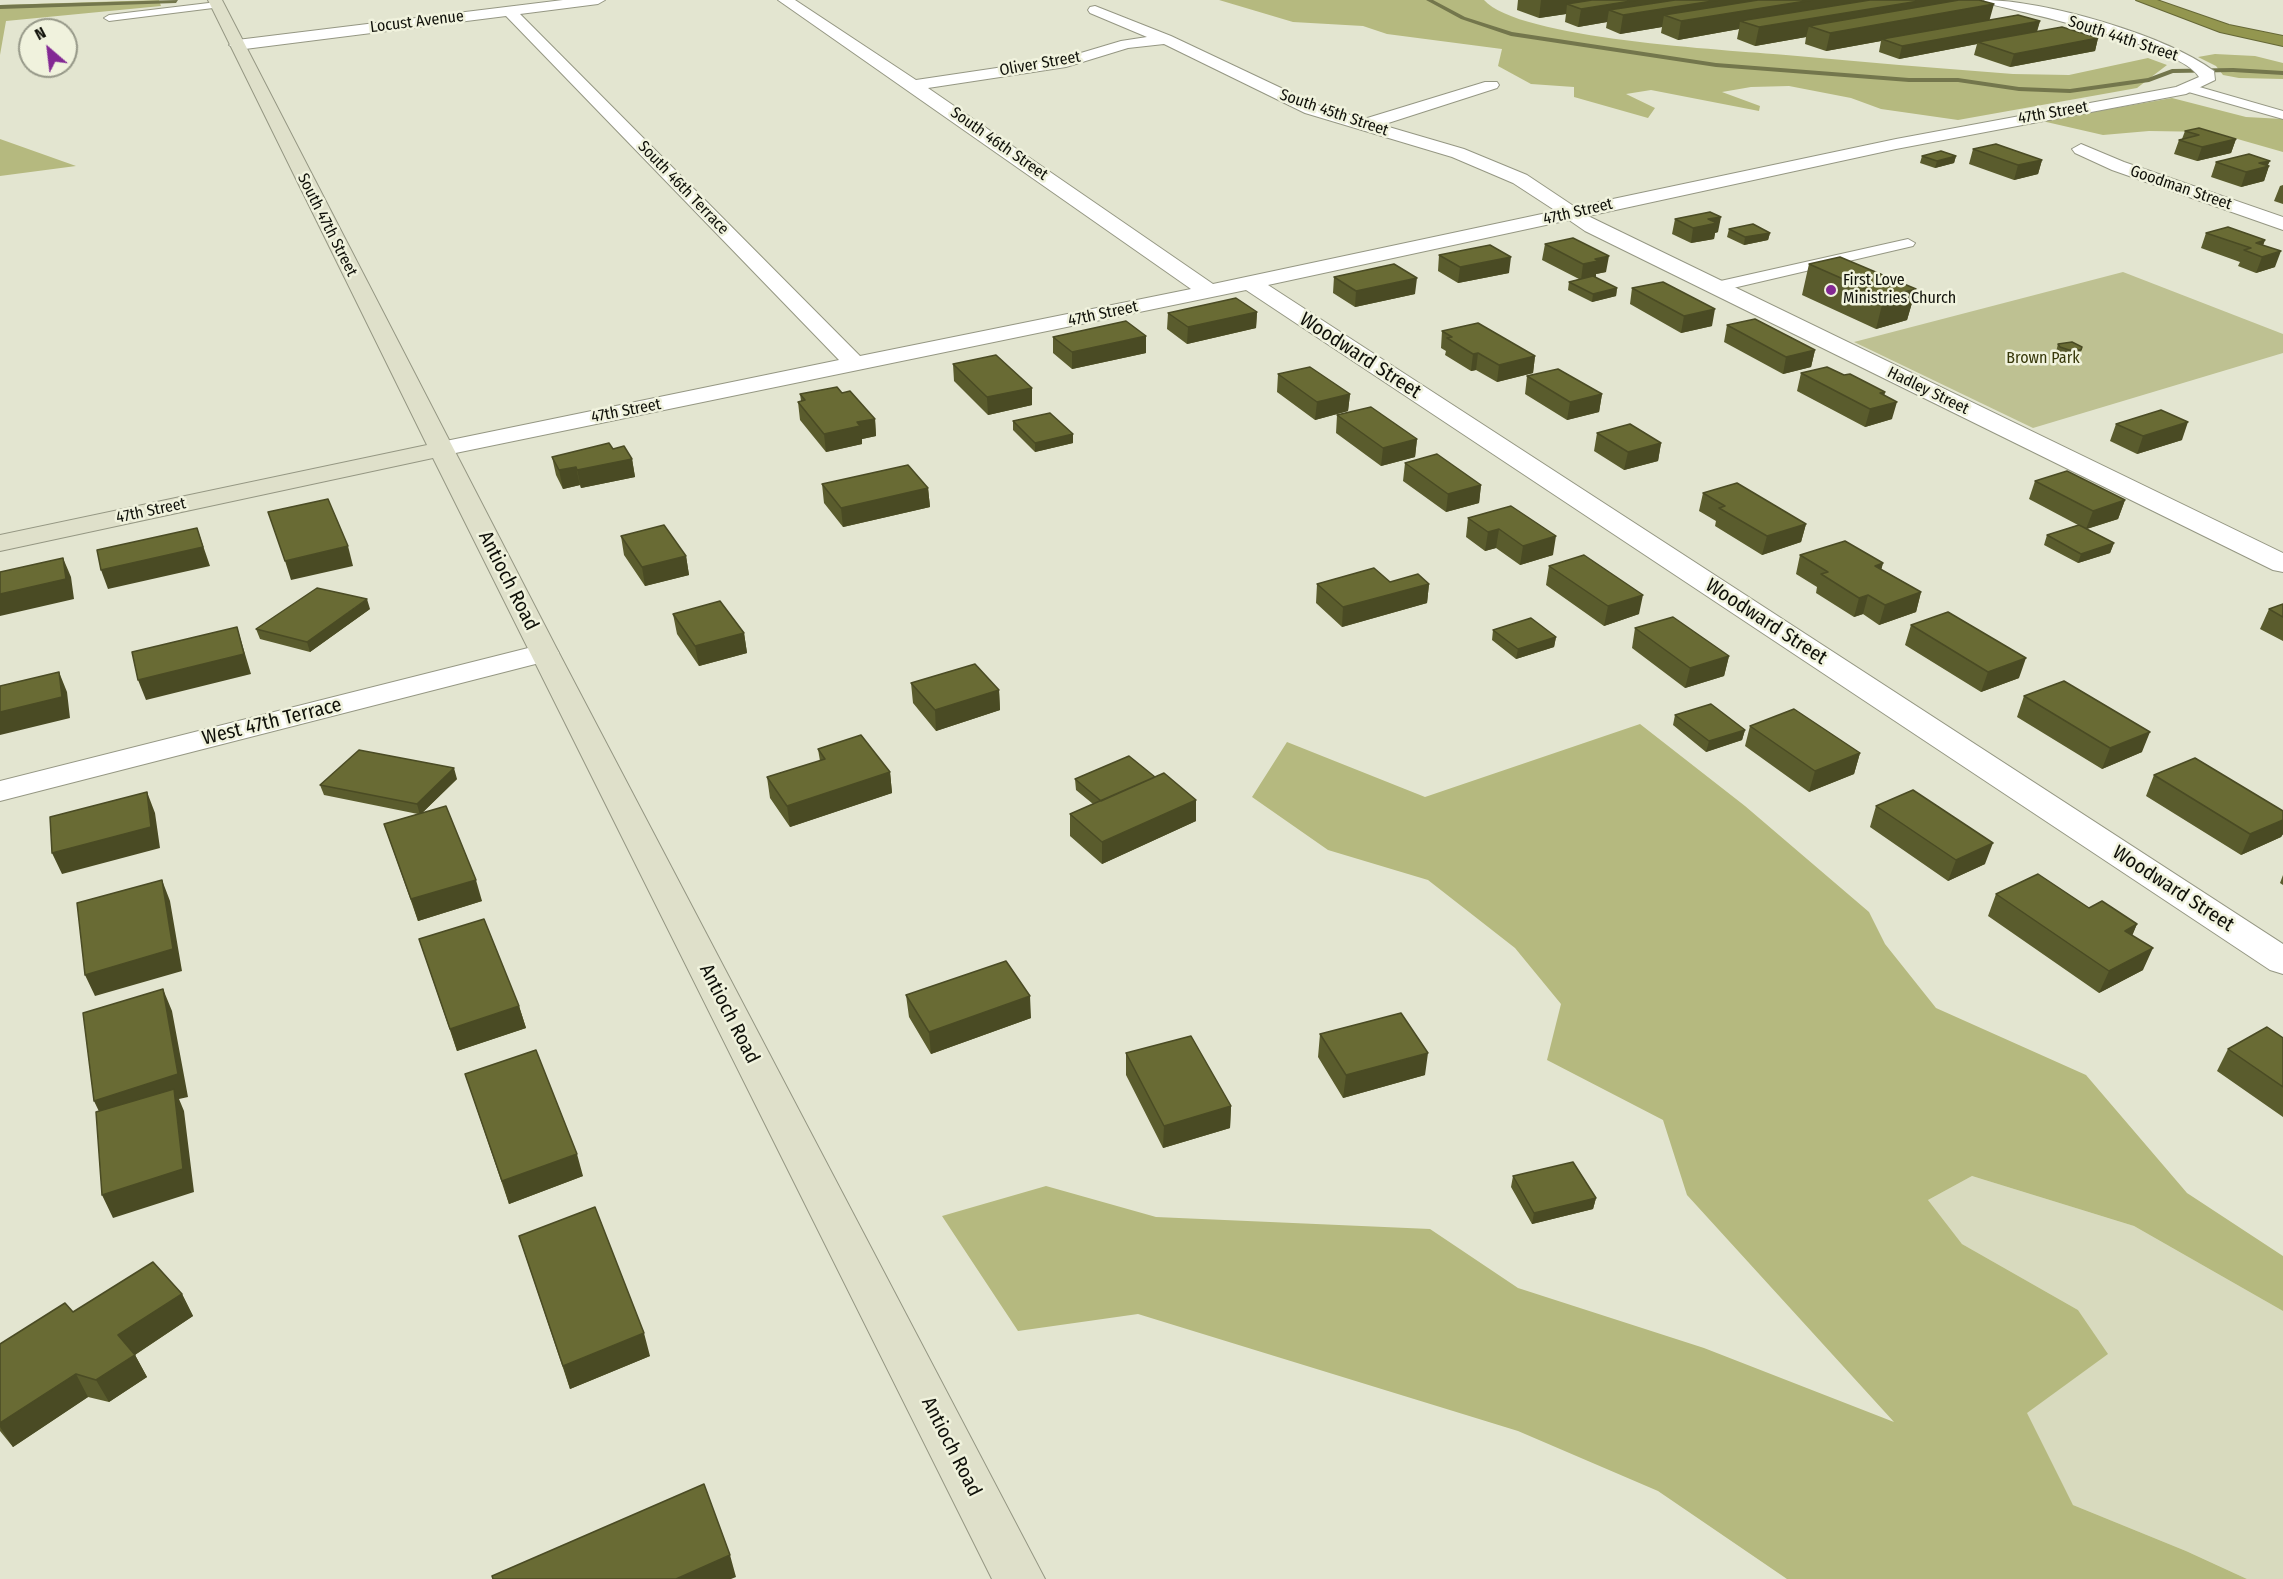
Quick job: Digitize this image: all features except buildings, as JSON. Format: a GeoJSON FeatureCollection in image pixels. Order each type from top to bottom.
{"type":"FeatureCollection","features":[{"type":"Feature","properties":{"kind":"highway"},"geometry":{"type":"LineString","coordinates":[[2143,0],[2225,28],[2283,41]]}},
{"type":"Feature","properties":{"kind":"highway"},"geometry":{"type":"LineString","coordinates":[[2167,0],[2208,17],[2283,35]]}},
{"type":"Feature","properties":{"kind":"main road","name":"South 47th Street"},"geometry":{"type":"LineString","coordinates":[[216,3],[441,449]]}},
{"type":"Feature","properties":{"kind":"main road","name":"47th Street"},"geometry":{"type":"LineString","coordinates":[[0,543],[441,449]]}},
{"type":"Feature","properties":{"kind":"main road","name":"Antioch Road"},"geometry":{"type":"LineString","coordinates":[[441,449],[1018,1579]]}},
{"type":"Feature","properties":{"kind":"street","name":"Locust Avenue"},"geometry":{"type":"LineString","coordinates":[[237,45],[598,0]]}},
{"type":"Feature","properties":{"kind":"street","name":"South 46th Street"},"geometry":{"type":"LineString","coordinates":[[785,0],[913,85],[1210,292]]}},
{"type":"Feature","properties":{"kind":"street","name":"South 44th Street"},"geometry":{"type":"LineString","coordinates":[[1991,0],[2124,36],[2191,61],[2208,74],[2197,86]]}},
{"type":"Feature","properties":{"kind":"street","name":"South 45th Street"},"geometry":{"type":"LineString","coordinates":[[1095,10],[1166,39],[1288,99],[1363,125],[1458,153],[1500,170],[1520,179],[1574,215]]}},
{"type":"Feature","properties":{"kind":"street","name":"South 46th Terrace"},"geometry":{"type":"LineString","coordinates":[[509,11],[856,365]]}},
{"type":"Feature","properties":{"kind":"street","name":"Oliver Street"},"geometry":{"type":"LineString","coordinates":[[913,85],[1066,62],[1126,44],[1166,39]]}},
{"type":"Feature","properties":{"kind":"street"},"geometry":{"type":"LineString","coordinates":[[1363,125],[1491,85]]}},
{"type":"Feature","properties":{"kind":"street","name":"47th Street"},"geometry":{"type":"LineString","coordinates":[[441,449],[1210,292],[1896,144],[2197,86]]}},
{"type":"Feature","properties":{"kind":"street","name":"Goodman Street"},"geometry":{"type":"LineString","coordinates":[[2081,149],[2118,166],[2283,224]]}},
{"type":"Feature","properties":{"kind":"street","name":"Hadley Street"},"geometry":{"type":"LineString","coordinates":[[1574,215],[1592,227],[2283,564]]}},
{"type":"Feature","properties":{"kind":"street","name":"Woodward Street"},"geometry":{"type":"LineString","coordinates":[[1250,283],[2283,961]]}},
{"type":"Feature","properties":{"kind":"street","name":"West 47th Terrace"},"geometry":{"type":"LineString","coordinates":[[0,791],[544,653]]}},
{"type":"Feature","properties":{"kind":"lane"},"geometry":{"type":"LineString","coordinates":[[109,18],[216,3]]}},
{"type":"Feature","properties":{"kind":"lane"},"geometry":{"type":"LineString","coordinates":[[2197,86],[2283,115]]}},
{"type":"Feature","properties":{"kind":"lane"},"geometry":{"type":"LineString","coordinates":[[1716,288],[1908,243]]}},
{"type":"Feature","properties":{"kind":"shaded area"},"geometry":{"type":"Polygon","coordinates":[[[1972,1176],[2134,1226],[2283,1311],[2283,1579],[2247,1579],[2186,1551],[2073,1505],[2026,1413],[2107,1354],[2078,1310],[1962,1244],[1928,1200],[1972,1176]]]}},
{"type":"Feature","properties":{"kind":"green space"},"geometry":{"type":"Polygon","coordinates":[[[159,0],[161,6],[18,18],[6,21],[0,55],[0,5],[159,0]]]}},
{"type":"Feature","properties":{"kind":"green space"},"geometry":{"type":"Polygon","coordinates":[[[1219,0],[1484,0],[1504,13],[1537,24],[1626,40],[1719,50],[2013,74],[2069,75],[2148,58],[2167,65],[2137,88],[1958,120],[1881,109],[1851,98],[1789,86],[1751,87],[1722,92],[1760,106],[1759,111],[1651,90],[1626,94],[1655,108],[1648,118],[1574,97],[1574,87],[1531,84],[1498,66],[1502,49],[1387,34],[1363,26],[1293,22],[1219,0]]]}},
{"type":"Feature","properties":{"kind":"green space"},"geometry":{"type":"Polygon","coordinates":[[[2215,54],[2255,56],[2283,63],[2283,79],[2239,78],[2223,75],[2216,66],[2198,57],[2215,54]]]}},
{"type":"Feature","properties":{"kind":"green space"},"geometry":{"type":"Polygon","coordinates":[[[2172,98],[2246,117],[2283,119],[2283,152],[2213,132],[2149,131],[2103,135],[2042,121],[2172,98]]]}},
{"type":"Feature","properties":{"kind":"green space"},"geometry":{"type":"Polygon","coordinates":[[[0,139],[76,166],[0,176],[0,139]]]}},
{"type":"Feature","properties":{"kind":"green space","name":"Brown Park"},"geometry":{"type":"Polygon","coordinates":[[[2123,272],[2283,334],[2283,353],[2033,428],[1854,342],[2123,272]]]}},
{"type":"Feature","properties":{"kind":"green space"},"geometry":{"type":"Polygon","coordinates":[[[1640,724],[1745,806],[1869,912],[1885,944],[1936,1008],[2086,1075],[2187,1193],[2283,1256],[2283,1311],[2134,1226],[1972,1176],[1928,1200],[1962,1244],[2078,1310],[2108,1354],[2027,1413],[2073,1505],[2186,1551],[2247,1579],[1787,1579],[1658,1491],[1518,1431],[1138,1314],[1018,1331],[942,1216],[1046,1186],[1156,1217],[1430,1229],[1518,1288],[1704,1348],[1894,1422],[1687,1195],[1663,1120],[1547,1060],[1561,1004],[1515,948],[1428,880],[1328,850],[1252,797],[1287,742],[1425,797],[1640,724]]]}},
{"type":"Feature","properties":{"kind":"waterway"},"geometry":{"type":"LineString","coordinates":[[1429,0],[1463,18],[1511,34],[1716,65],[1909,80],[1958,80],[2019,89],[2070,91],[2149,80],[2172,71],[2233,70],[2283,73]]}},
{"type":"Feature","properties":{"kind":"waterway"},"geometry":{"type":"LineString","coordinates":[[0,7],[176,1]]}},
{"type":"Feature","properties":{"kind":"place","name":"First Love Ministries Church"},"geometry":{"type":"Point","coordinates":[1831,290]}}]}
